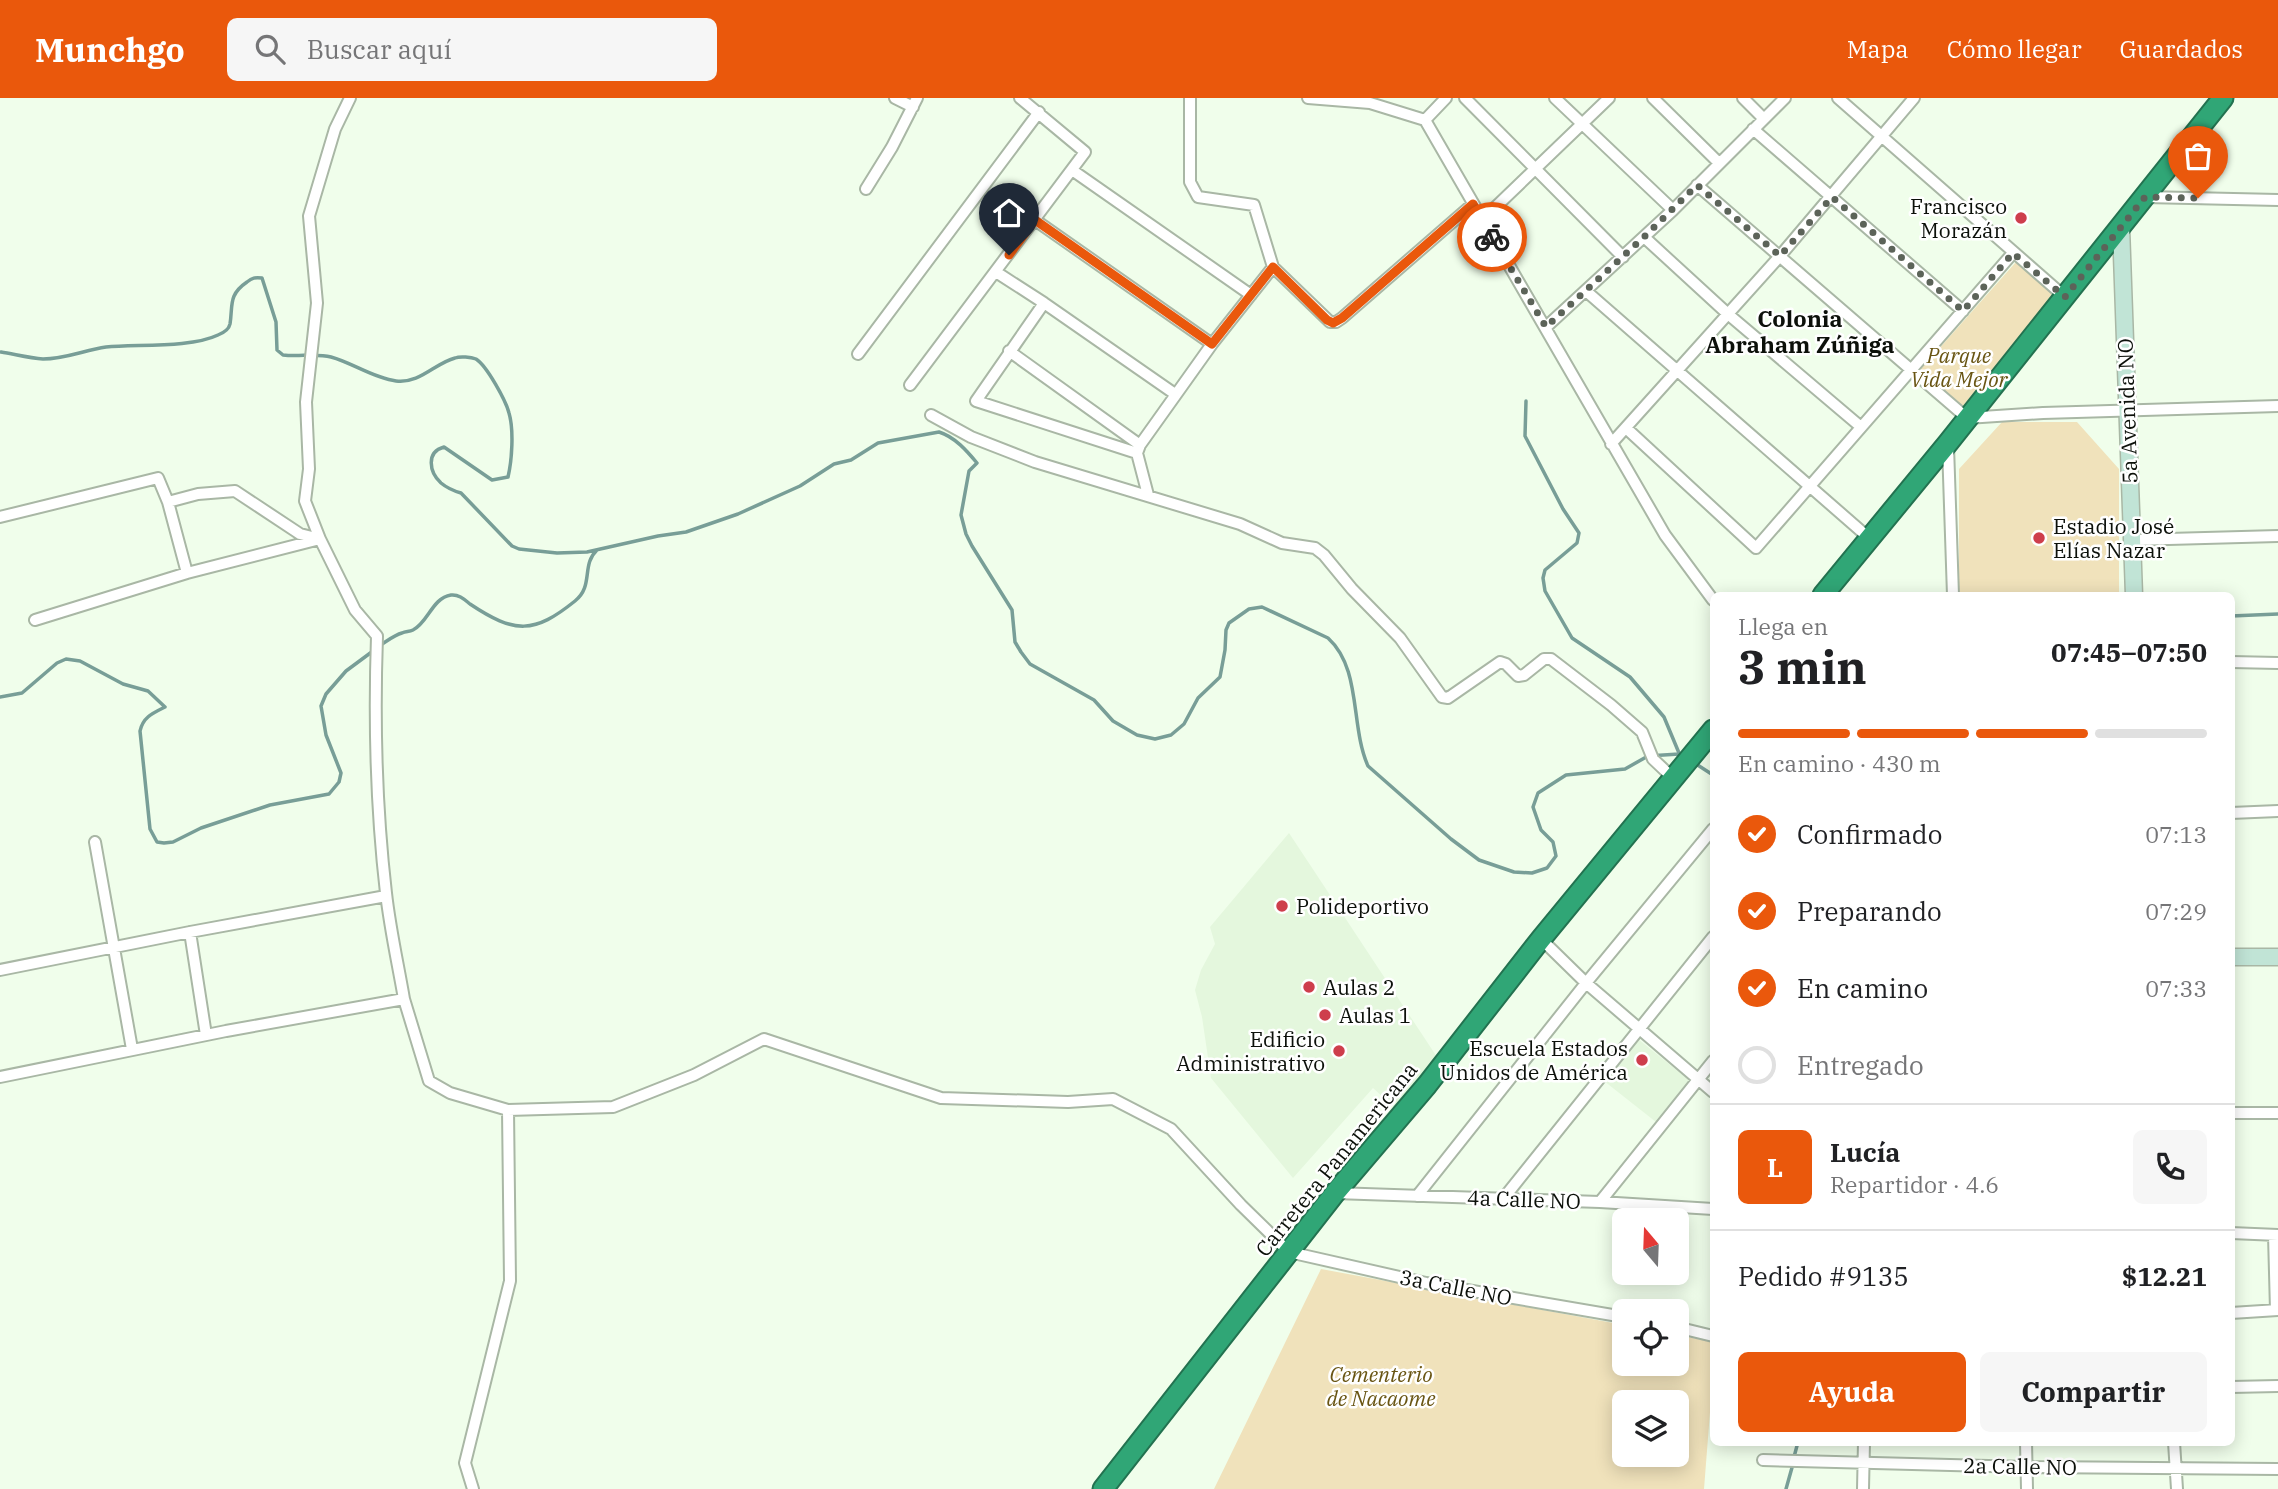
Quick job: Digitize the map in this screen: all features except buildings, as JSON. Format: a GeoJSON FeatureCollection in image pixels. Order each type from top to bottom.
{"type":"FeatureCollection","features":[{"type":"Feature","properties":{"kind":"highway"},"geometry":{"type":"LineString","coordinates":[[1825,592],[2223,98]]}},
{"type":"Feature","properties":{"kind":"highway","name":"Carretera Panamericana"},"geometry":{"type":"LineString","coordinates":[[1103,1489],[1335,1193],[1427,1084],[1541,939],[1710,734]]}},
{"type":"Feature","properties":{"kind":"street"},"geometry":{"type":"LineString","coordinates":[[349,98],[335,129],[309,216],[317,303],[306,402],[309,470],[305,501],[320,539],[355,610],[377,636],[374,708],[377,790],[386,896],[404,999],[429,1081],[450,1093],[508,1111],[613,1107],[694,1075],[764,1039],[940,1098],[1068,1102],[1113,1100],[1171,1129],[1241,1205],[1289,1252]]}},
{"type":"Feature","properties":{"kind":"street"},"geometry":{"type":"LineString","coordinates":[[866,189],[915,103],[895,98]]}},
{"type":"Feature","properties":{"kind":"street"},"geometry":{"type":"LineString","coordinates":[[910,385],[1085,152],[1020,98]]}},
{"type":"Feature","properties":{"kind":"street"},"geometry":{"type":"LineString","coordinates":[[1190,98],[1190,182],[1198,197],[1254,205],[1273,267],[1327,320],[1336,322],[1473,204]]}},
{"type":"Feature","properties":{"kind":"street"},"geometry":{"type":"LineString","coordinates":[[1308,98],[1369,100],[1424,120],[1665,535],[1710,596]]}},
{"type":"Feature","properties":{"kind":"street"},"geometry":{"type":"LineString","coordinates":[[1424,120],[1434,98]]}},
{"type":"Feature","properties":{"kind":"street"},"geometry":{"type":"LineString","coordinates":[[1424,120],[1446,98]]}},
{"type":"Feature","properties":{"kind":"street"},"geometry":{"type":"LineString","coordinates":[[1465,98],[1623,257]]}},
{"type":"Feature","properties":{"kind":"street"},"geometry":{"type":"LineString","coordinates":[[1555,98],[1673,210]]}},
{"type":"Feature","properties":{"kind":"street"},"geometry":{"type":"LineString","coordinates":[[1482,220],[1609,98]]}},
{"type":"Feature","properties":{"kind":"street"},"geometry":{"type":"LineString","coordinates":[[1653,98],[1719,163]]}},
{"type":"Feature","properties":{"kind":"street"},"geometry":{"type":"LineString","coordinates":[[1743,98],[1764,119]]}},
{"type":"Feature","properties":{"kind":"street"},"geometry":{"type":"LineString","coordinates":[[1546,327],[1673,210],[1785,98]]}},
{"type":"Feature","properties":{"kind":"street"},"geometry":{"type":"LineString","coordinates":[[1838,98],[2065,297]]}},
{"type":"Feature","properties":{"kind":"street"},"geometry":{"type":"LineString","coordinates":[[1611,444],[1729,315],[1914,98]]}},
{"type":"Feature","properties":{"kind":"street"},"geometry":{"type":"LineString","coordinates":[[858,354],[1039,112]]}},
{"type":"Feature","properties":{"kind":"street"},"geometry":{"type":"LineString","coordinates":[[1754,129],[1963,311]]}},
{"type":"Feature","properties":{"kind":"street"},"geometry":{"type":"LineString","coordinates":[[1072,170],[1251,295]]}},
{"type":"Feature","properties":{"kind":"street"},"geometry":{"type":"LineString","coordinates":[[1697,185],[1967,418],[2043,412],[2278,406]]}},
{"type":"Feature","properties":{"kind":"street"},"geometry":{"type":"LineString","coordinates":[[2145,197],[2278,200]]}},
{"type":"Feature","properties":{"kind":"street"},"geometry":{"type":"LineString","coordinates":[[1035,220],[1212,344]]}},
{"type":"Feature","properties":{"kind":"street","name":"5a Avenida NO"},"geometry":{"type":"LineString","coordinates":[[2121,228],[2134,592]]}},
{"type":"Feature","properties":{"kind":"street"},"geometry":{"type":"LineString","coordinates":[[1644,237],[1729,315],[1861,427]]}},
{"type":"Feature","properties":{"kind":"street"},"geometry":{"type":"LineString","coordinates":[[1626,428],[1756,548],[2013,253]]}},
{"type":"Feature","properties":{"kind":"street"},"geometry":{"type":"LineString","coordinates":[[1139,449],[1175,394],[1273,267]]}},
{"type":"Feature","properties":{"kind":"street"},"geometry":{"type":"LineString","coordinates":[[996,272],[1175,394]]}},
{"type":"Feature","properties":{"kind":"street"},"geometry":{"type":"LineString","coordinates":[[1586,291],[1869,538]]}},
{"type":"Feature","properties":{"kind":"street"},"geometry":{"type":"LineString","coordinates":[[1044,303],[976,401],[1139,449]]}},
{"type":"Feature","properties":{"kind":"street"},"geometry":{"type":"LineString","coordinates":[[1009,351],[1139,449],[1148,495]]}},
{"type":"Feature","properties":{"kind":"street"},"geometry":{"type":"LineString","coordinates":[[931,415],[971,437],[1035,462],[1240,524],[1282,544],[1315,548],[1400,638],[1442,697],[1448,698],[1500,662],[1506,664],[1518,676],[1524,675],[1544,659],[1551,659],[1642,732],[1653,759],[1683,766]]}},
{"type":"Feature","properties":{"kind":"street"},"geometry":{"type":"LineString","coordinates":[[1948,443],[1953,592]]}},
{"type":"Feature","properties":{"kind":"street"},"geometry":{"type":"LineString","coordinates":[[0,517],[158,478],[168,502],[187,573]]}},
{"type":"Feature","properties":{"kind":"street"},"geometry":{"type":"LineString","coordinates":[[168,502],[198,494],[235,491],[300,534],[320,539]]}},
{"type":"Feature","properties":{"kind":"street"},"geometry":{"type":"LineString","coordinates":[[2132,540],[2278,536]]}},
{"type":"Feature","properties":{"kind":"street"},"geometry":{"type":"LineString","coordinates":[[35,620],[187,573],[320,539]]}},
{"type":"Feature","properties":{"kind":"street"},"geometry":{"type":"LineString","coordinates":[[2235,662],[2278,663]]}},
{"type":"Feature","properties":{"kind":"street"},"geometry":{"type":"LineString","coordinates":[[2235,813],[2278,811]]}},
{"type":"Feature","properties":{"kind":"street"},"geometry":{"type":"LineString","coordinates":[[1417,1196],[1586,983],[1710,833]]}},
{"type":"Feature","properties":{"kind":"street"},"geometry":{"type":"LineString","coordinates":[[95,842],[132,1049]]}},
{"type":"Feature","properties":{"kind":"street"},"geometry":{"type":"LineString","coordinates":[[0,970],[386,896]]}},
{"type":"Feature","properties":{"kind":"street"},"geometry":{"type":"LineString","coordinates":[[190,932],[206,1035]]}},
{"type":"Feature","properties":{"kind":"street"},"geometry":{"type":"LineString","coordinates":[[1541,939],[1586,983],[1710,1090]]}},
{"type":"Feature","properties":{"kind":"street"},"geometry":{"type":"LineString","coordinates":[[1503,1199],[1710,941]]}},
{"type":"Feature","properties":{"kind":"street"},"geometry":{"type":"LineString","coordinates":[[2235,957],[2278,957]]}},
{"type":"Feature","properties":{"kind":"street"},"geometry":{"type":"LineString","coordinates":[[0,1077],[132,1049],[404,999]]}},
{"type":"Feature","properties":{"kind":"street"},"geometry":{"type":"LineString","coordinates":[[1600,1202],[1710,1064]]}},
{"type":"Feature","properties":{"kind":"street"},"geometry":{"type":"LineString","coordinates":[[473,1489],[465,1463],[510,1280],[508,1111]]}},
{"type":"Feature","properties":{"kind":"street"},"geometry":{"type":"LineString","coordinates":[[2235,1113],[2278,1113]]}},
{"type":"Feature","properties":{"kind":"street","name":"4a Calle NO"},"geometry":{"type":"LineString","coordinates":[[1335,1193],[1600,1202],[1710,1209]]}},
{"type":"Feature","properties":{"kind":"street"},"geometry":{"type":"LineString","coordinates":[[2235,1233],[2276,1235],[2277,1310],[2235,1313]]}},
{"type":"Feature","properties":{"kind":"street","name":"3a Calle NO"},"geometry":{"type":"LineString","coordinates":[[1289,1252],[1426,1283],[1612,1315]]}},
{"type":"Feature","properties":{"kind":"street"},"geometry":{"type":"LineString","coordinates":[[1689,1330],[1710,1335]]}},
{"type":"Feature","properties":{"kind":"street"},"geometry":{"type":"LineString","coordinates":[[2235,1387],[2278,1386]]}},
{"type":"Feature","properties":{"kind":"street"},"geometry":{"type":"LineString","coordinates":[[1863,1489],[1864,1446]]}},
{"type":"Feature","properties":{"kind":"street"},"geometry":{"type":"LineString","coordinates":[[2026,1446],[2027,1489]]}},
{"type":"Feature","properties":{"kind":"street"},"geometry":{"type":"LineString","coordinates":[[2174,1446],[2177,1489]]}},
{"type":"Feature","properties":{"kind":"street","name":"2a Calle NO"},"geometry":{"type":"LineString","coordinates":[[1763,1460],[2027,1467],[2278,1469]]}},
{"type":"Feature","properties":{"kind":"shaded area"},"geometry":{"type":"Polygon","coordinates":[[[1289,833],[1437,1057],[1395,1108],[1373,1088],[1293,1178],[1211,1078],[1195,990],[1201,970],[1215,944],[1210,927],[1289,833]]]}},
{"type":"Feature","properties":{"kind":"shaded area","name":"Escuela Estados Unidos de América"},"geometry":{"type":"Polygon","coordinates":[[[1638,1039],[1689,1080],[1656,1122],[1604,1081],[1638,1039]]]}},
{"type":"Feature","properties":{"kind":"green space","name":"Parque Vida Mejor"},"geometry":{"type":"Polygon","coordinates":[[[2016,262],[2055,296],[1962,407],[1920,370],[2016,262]]]}},
{"type":"Feature","properties":{"kind":"green space","name":"Estadio José Elías Nazar"},"geometry":{"type":"Polygon","coordinates":[[[2002,422],[2077,422],[2119,469],[2119,592],[1959,592],[1959,469],[2002,422]]]}},
{"type":"Feature","properties":{"kind":"green space","name":"Cementerio de Nacaome"},"geometry":{"type":"Polygon","coordinates":[[[1321,1269],[1612,1323],[1612,1376],[1689,1376],[1689,1337],[1710,1341],[1710,1412],[1704,1489],[1214,1489],[1321,1269]]]}},
{"type":"Feature","properties":{"kind":"waterway"},"geometry":{"type":"LineString","coordinates":[[1,352],[51,359],[106,347],[179,344],[207,339],[228,328],[232,301],[237,291],[250,280],[262,278],[276,322],[277,350],[283,355],[331,357],[379,377],[396,381],[413,379],[457,357],[476,359],[496,384],[509,413],[512,445],[508,477],[492,480],[444,447],[434,453],[432,458],[434,473],[443,485],[461,493],[512,546],[557,553],[587,552],[686,532],[738,514],[800,486],[834,464],[851,460],[878,443],[939,432],[945,434],[965,449],[977,463],[969,471],[961,515],[966,534],[1012,610],[1015,642],[1030,664],[1094,700],[1113,721],[1137,735],[1155,739],[1171,735],[1184,724],[1198,698],[1220,677],[1229,623],[1249,609],[1262,607],[1328,638],[1339,651],[1351,682],[1359,733],[1368,766],[1479,860],[1514,872],[1532,873],[1547,868],[1556,856],[1553,842],[1541,830],[1533,807],[1538,793],[1566,775],[1625,769],[1648,756],[1679,754]]}},
{"type":"Feature","properties":{"kind":"waterway"},"geometry":{"type":"LineString","coordinates":[[1526,401],[1525,436],[1563,509],[1579,533],[1577,543],[1545,570],[1545,591],[1572,638],[1630,677],[1664,717],[1679,753]]}},
{"type":"Feature","properties":{"kind":"waterway"},"geometry":{"type":"LineString","coordinates":[[379,646],[396,635],[418,627],[439,601],[451,595],[459,596],[486,614],[512,625],[524,626],[548,620],[581,595],[589,562],[597,550]]}},
{"type":"Feature","properties":{"kind":"waterway"},"geometry":{"type":"LineString","coordinates":[[2235,616],[2278,614]]}},
{"type":"Feature","properties":{"kind":"waterway"},"geometry":{"type":"LineString","coordinates":[[0,697],[22,693],[57,663],[66,659],[80,661],[123,684],[148,691],[165,707],[146,719],[140,731],[150,829],[157,842],[173,842],[201,828],[270,805],[329,794],[339,782],[341,773],[326,735],[321,706],[326,694],[346,671],[373,651]]}},
{"type":"Feature","properties":{"kind":"waterway"},"geometry":{"type":"LineString","coordinates":[[1693,762],[1710,773]]}},
{"type":"Feature","properties":{"kind":"waterway"},"geometry":{"type":"LineString","coordinates":[[1794,1457],[1797,1446]]}},
{"type":"Feature","properties":{"kind":"waterway"},"geometry":{"type":"LineString","coordinates":[[1786,1489],[1793,1464]]}},
{"type":"Feature","properties":{"kind":"way so far"},"geometry":{"type":"LineString","coordinates":[[1492,237],[1546,327],[1697,185],[1780,256],[1832,197],[1963,311],[2013,253],[2065,297],[2145,197],[2198,198]]}},
{"type":"Feature","properties":{"kind":"place","name":"Francisco Morazán"},"geometry":{"type":"Point","coordinates":[2021,218]}},
{"type":"Feature","properties":{"kind":"place","name":"Estadio José Elías Nazar"},"geometry":{"type":"Point","coordinates":[2039,538]}},
{"type":"Feature","properties":{"kind":"place","name":"Polideportivo"},"geometry":{"type":"Point","coordinates":[1282,906]}},
{"type":"Feature","properties":{"kind":"place","name":"Aulas 2"},"geometry":{"type":"Point","coordinates":[1309,987]}},
{"type":"Feature","properties":{"kind":"place","name":"Aulas 1"},"geometry":{"type":"Point","coordinates":[1325,1015]}},
{"type":"Feature","properties":{"kind":"place","name":"Edificio Administrativo"},"geometry":{"type":"Point","coordinates":[1339,1051]}},
{"type":"Feature","properties":{"kind":"place","name":"Escuela Estados Unidos de América"},"geometry":{"type":"Point","coordinates":[1642,1060]}},
{"type":"Feature","properties":{"kind":"district","name":"Colonia Abraham Zúñiga"},"geometry":{"type":"Point","coordinates":[1800,331]}},
{"type":"Feature","properties":{"kind":"route"},"geometry":{"type":"LineString","coordinates":[[1009,255],[1035,220],[1212,344],[1273,267],[1333,323],[1473,204],[1492,237]]}}]}
